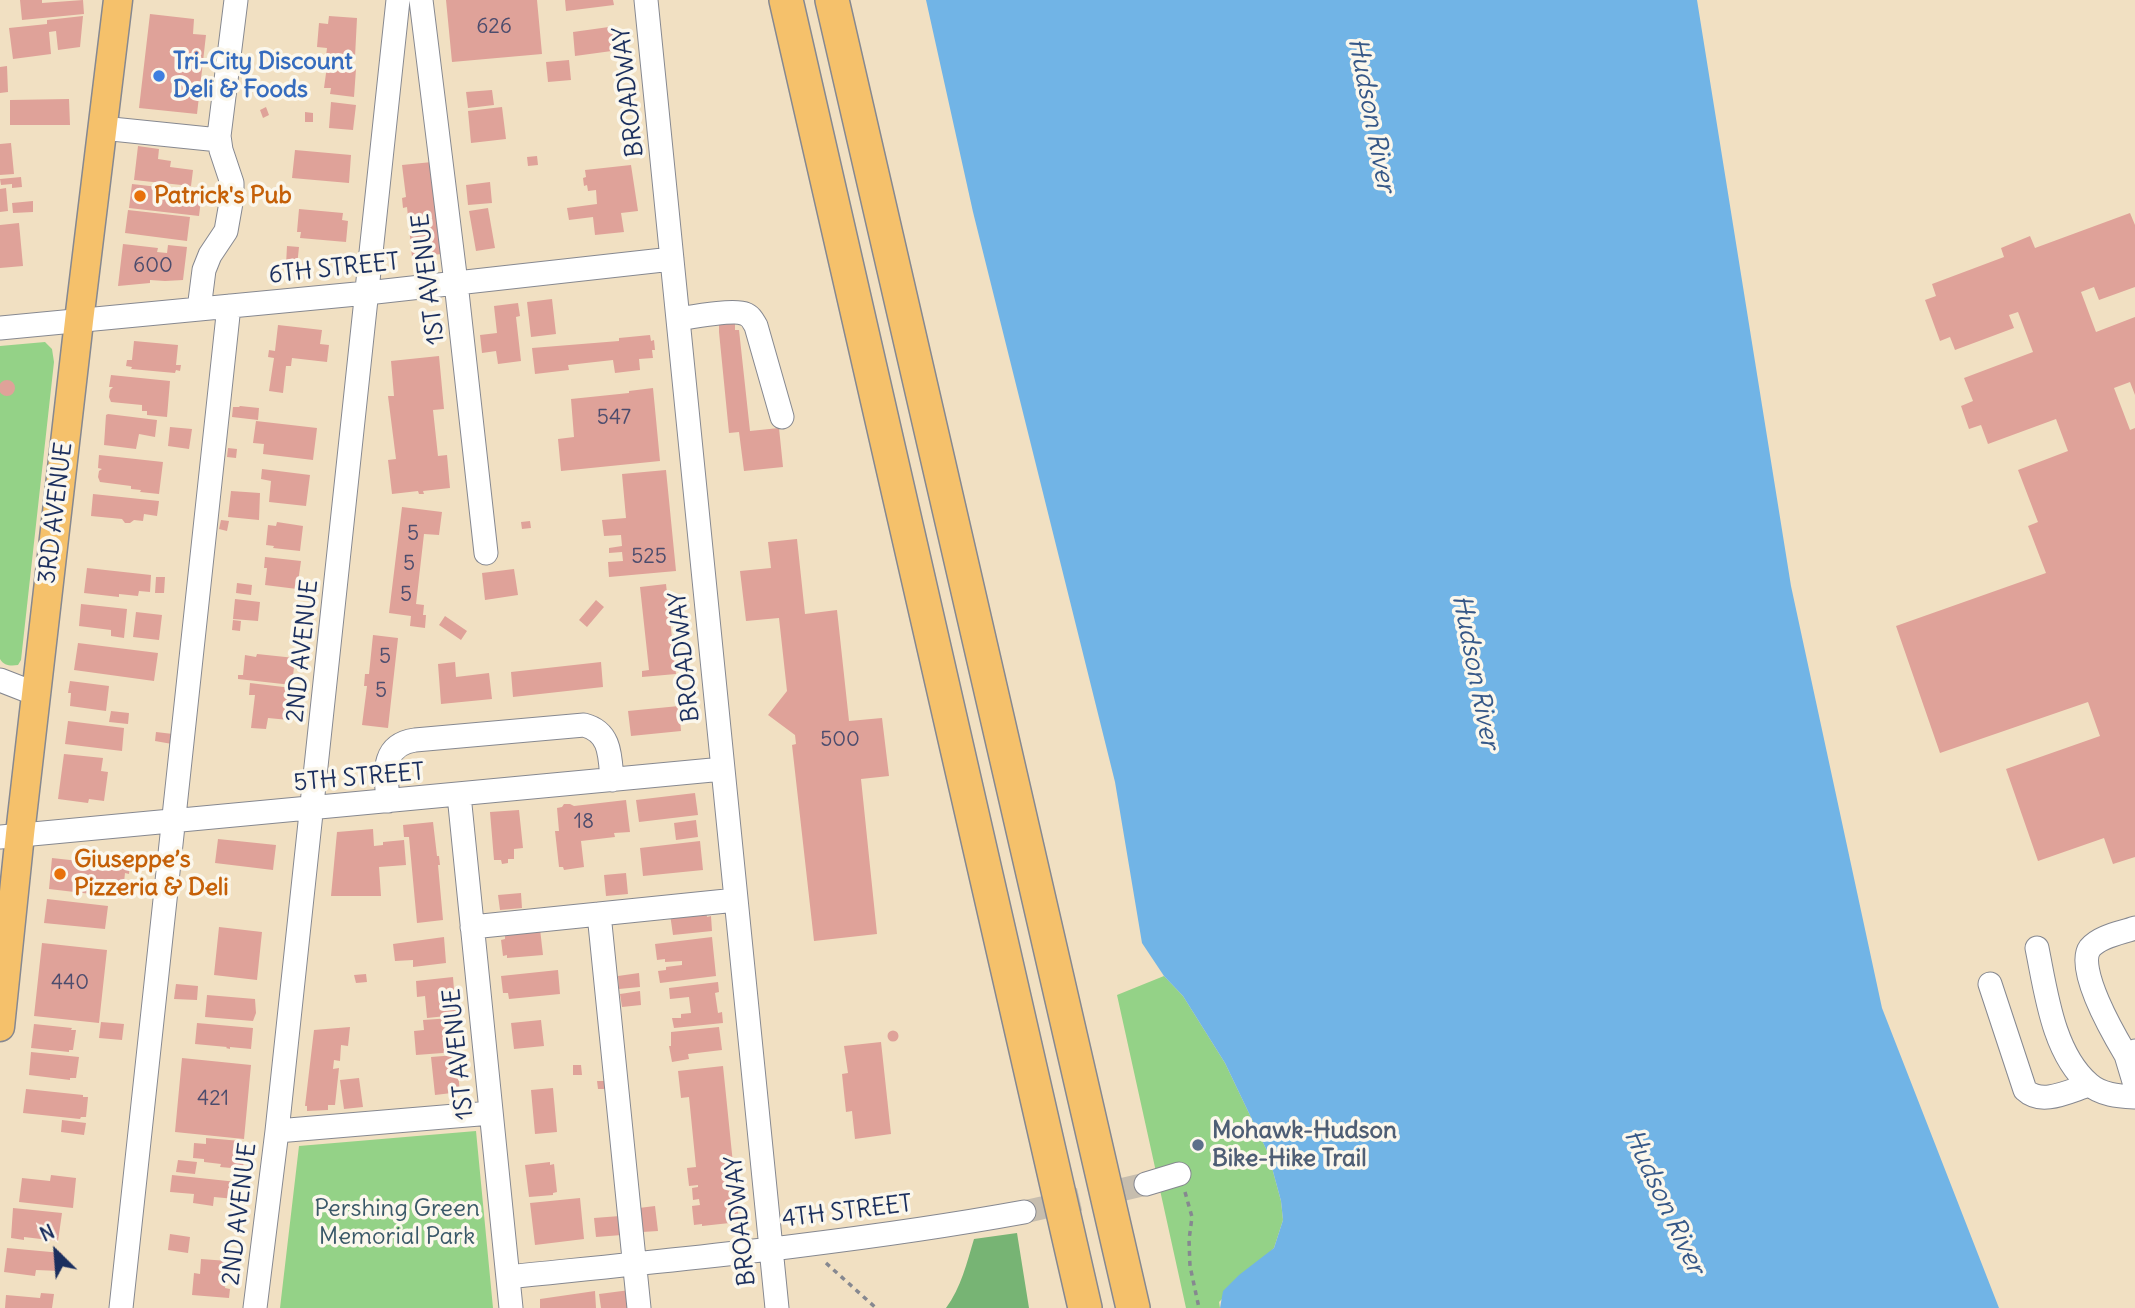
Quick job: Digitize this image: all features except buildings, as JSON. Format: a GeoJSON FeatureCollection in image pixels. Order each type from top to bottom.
{"type":"FeatureCollection","features":[{"type":"Feature","properties":{"kind":"highway"},"geometry":{"type":"LineString","coordinates":[[786,0],[1085,1308]]}},
{"type":"Feature","properties":{"kind":"highway"},"geometry":{"type":"LineString","coordinates":[[832,0],[1133,1308]]}},
{"type":"Feature","properties":{"kind":"main road","name":"3RD AVENUE"},"geometry":{"type":"LineString","coordinates":[[0,1027],[10,835],[36,694],[118,0]]}},
{"type":"Feature","properties":{"kind":"street"},"geometry":{"type":"LineString","coordinates":[[199,309],[204,270],[226,230],[230,215],[232,183],[219,139],[236,0]]}},
{"type":"Feature","properties":{"kind":"street","name":"2ND AVENUE"},"geometry":{"type":"LineString","coordinates":[[255,1308],[277,1131],[398,0]]}},
{"type":"Feature","properties":{"kind":"street","name":"1ST AVENUE"},"geometry":{"type":"LineString","coordinates":[[421,0],[486,553]]}},
{"type":"Feature","properties":{"kind":"street","name":"BROADWAY"},"geometry":{"type":"LineString","coordinates":[[646,0],[777,1308]]}},
{"type":"Feature","properties":{"kind":"street"},"geometry":{"type":"LineString","coordinates":[[102,128],[219,139]]}},
{"type":"Feature","properties":{"kind":"street","name":"6TH STREET"},"geometry":{"type":"LineString","coordinates":[[0,328],[367,293],[672,259]]}},
{"type":"Feature","properties":{"kind":"street"},"geometry":{"type":"LineString","coordinates":[[121,1308],[229,306]]}},
{"type":"Feature","properties":{"kind":"street"},"geometry":{"type":"LineString","coordinates":[[678,319],[735,312],[748,315],[756,326],[782,417]]}},
{"type":"Feature","properties":{"kind":"street"},"geometry":{"type":"LineString","coordinates":[[0,680],[36,694]]}},
{"type":"Feature","properties":{"kind":"street"},"geometry":{"type":"LineString","coordinates":[[388,802],[386,770],[389,757],[394,749],[411,740],[575,724],[588,726],[600,733],[608,744],[612,780]]}},
{"type":"Feature","properties":{"kind":"street","name":"5TH STREET"},"geometry":{"type":"LineString","coordinates":[[10,835],[723,769]]}},
{"type":"Feature","properties":{"kind":"street","name":"1ST AVENUE"},"geometry":{"type":"LineString","coordinates":[[459,795],[511,1308]]}},
{"type":"Feature","properties":{"kind":"street"},"geometry":{"type":"LineString","coordinates":[[472,927],[736,900]]}},
{"type":"Feature","properties":{"kind":"street"},"geometry":{"type":"LineString","coordinates":[[599,914],[639,1308]]}},
{"type":"Feature","properties":{"kind":"street"},"geometry":{"type":"LineString","coordinates":[[2135,928],[2097,941],[2088,950],[2086,962],[2102,1014],[2130,1053],[2135,1085]]}},
{"type":"Feature","properties":{"kind":"street"},"geometry":{"type":"LineString","coordinates":[[2037,948],[2052,1020],[2069,1060],[2089,1085],[2110,1095],[2135,1097]]}},
{"type":"Feature","properties":{"kind":"street"},"geometry":{"type":"LineString","coordinates":[[1990,984],[2025,1090],[2042,1099],[2089,1085]]}},
{"type":"Feature","properties":{"kind":"street"},"geometry":{"type":"LineString","coordinates":[[277,1131],[491,1113]]}},
{"type":"Feature","properties":{"kind":"street"},"geometry":{"type":"LineString","coordinates":[[1146,1184],[1179,1174]]}},
{"type":"Feature","properties":{"kind":"street","name":"4TH STREET"},"geometry":{"type":"LineString","coordinates":[[508,1278],[770,1249],[954,1225],[1024,1212]]}},
{"type":"Feature","properties":{"kind":"path"},"geometry":{"type":"LineString","coordinates":[[1179,1174],[1192,1217],[1190,1266],[1199,1308]]}},
{"type":"Feature","properties":{"kind":"path"},"geometry":{"type":"LineString","coordinates":[[815,1243],[823,1261],[876,1308]]}},
{"type":"Feature","properties":{"kind":"green space"},"geometry":{"type":"Polygon","coordinates":[[[45,342],[52,349],[54,362],[21,660],[18,665],[10,665],[0,659],[0,346],[45,342]]]}},
{"type":"Feature","properties":{"kind":"green space"},"geometry":{"type":"Polygon","coordinates":[[[1164,976],[1183,996],[1225,1063],[1268,1153],[1281,1201],[1283,1220],[1274,1248],[1219,1302],[1220,1308],[1186,1308],[1117,995],[1164,976]]]}},
{"type":"Feature","properties":{"kind":"green space","name":"Pershing Green Memorial Park"},"geometry":{"type":"Polygon","coordinates":[[[476,1131],[493,1308],[280,1308],[299,1146],[476,1131]]]}},
{"type":"Feature","properties":{"kind":"green space"},"geometry":{"type":"Polygon","coordinates":[[[1017,1233],[1029,1308],[946,1308],[960,1283],[974,1239],[1017,1233]]]}},
{"type":"Feature","properties":{"kind":"water","name":"Hudson River"},"geometry":{"type":"Polygon","coordinates":[[[926,0],[1697,0],[1791,586],[1882,1008],[1999,1308],[1220,1308],[1223,1291],[1274,1248],[1283,1220],[1281,1201],[1268,1153],[1225,1063],[1183,996],[1164,976],[1142,943],[1115,782],[973,212],[926,0]]]}},
{"type":"Feature","properties":{"kind":"tunnel"},"geometry":{"type":"LineString","coordinates":[[1024,1212],[1146,1184]]}},
{"type":"Feature","properties":{"kind":"place","name":"Tri-City Discount Deli & Foods"},"geometry":{"type":"Point","coordinates":[159,76]}},
{"type":"Feature","properties":{"kind":"place","name":"Patrick's Pub"},"geometry":{"type":"Point","coordinates":[140,196]}},
{"type":"Feature","properties":{"kind":"place","name":"Giuseppe’s Pizzeria & Deli"},"geometry":{"type":"Point","coordinates":[60,874]}},
{"type":"Feature","properties":{"kind":"place","name":"Mohawk-Hudson Bike-Hike Trail"},"geometry":{"type":"Point","coordinates":[1198,1145]}}]}
